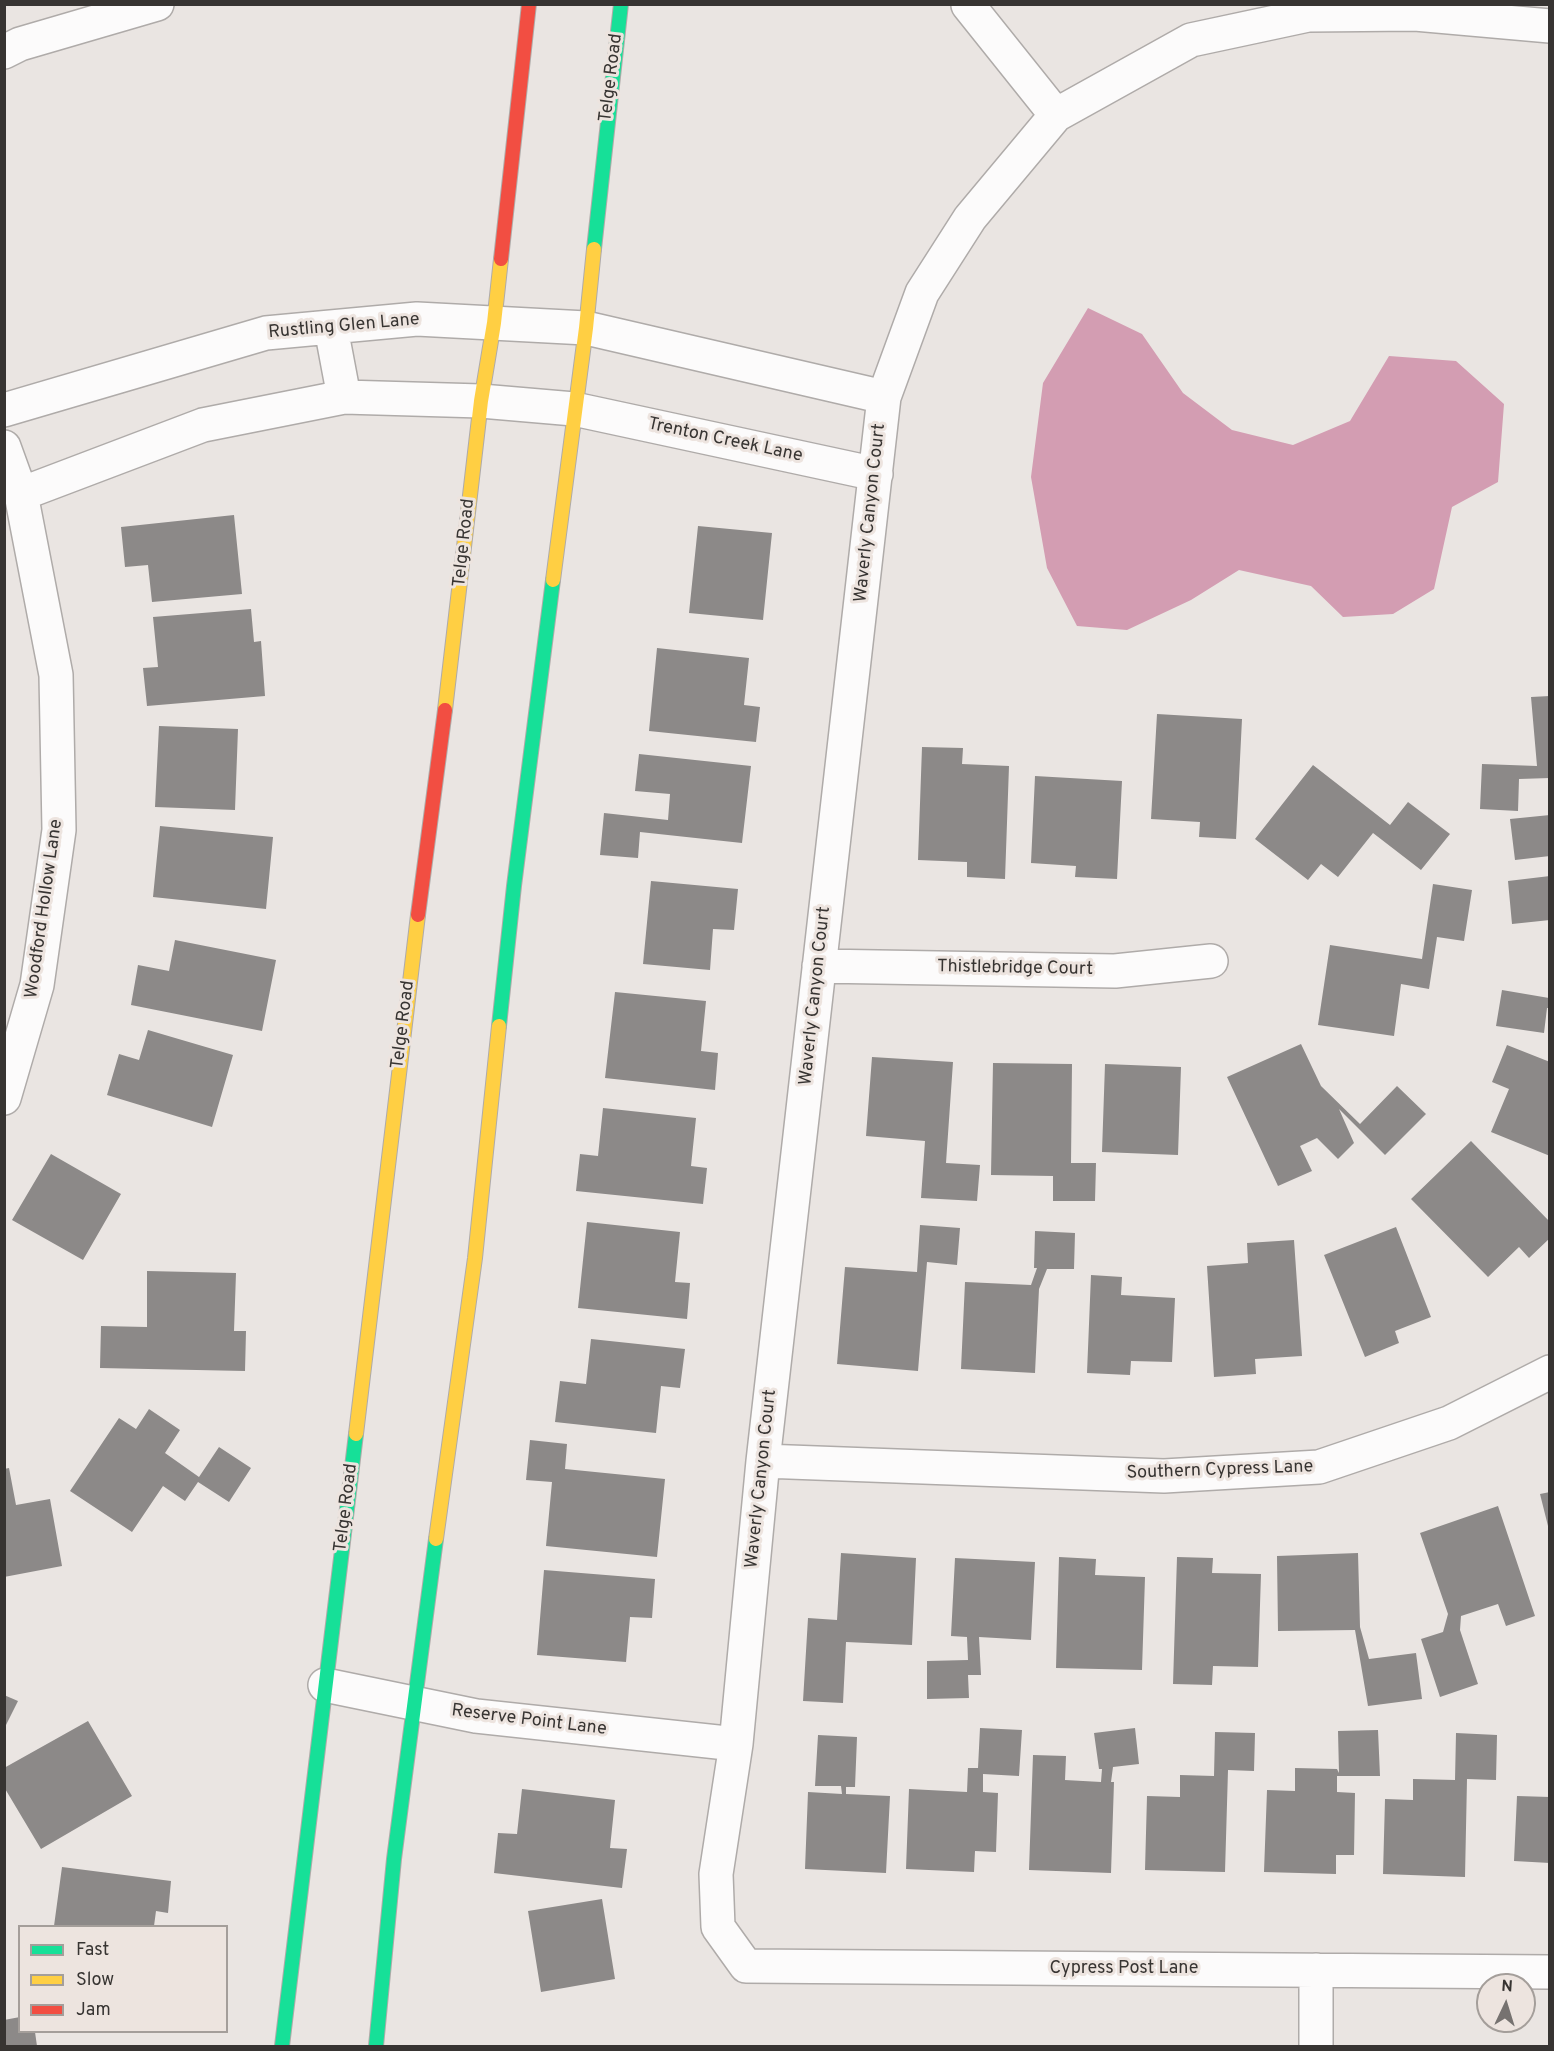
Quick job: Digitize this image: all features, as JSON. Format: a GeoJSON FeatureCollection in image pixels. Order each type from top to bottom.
{"type":"FeatureCollection","features":[{"type":"Feature","properties":{"kind":"main road","name":"Telge Road"},"geometry":{"type":"LineString","coordinates":[[282,2046],[419,900],[457,617],[481,401],[494,323],[529,4]]}},
{"type":"Feature","properties":{"kind":"main road","name":"Telge Road"},"geometry":{"type":"LineString","coordinates":[[376,2046],[394,1859],[413,1705],[475,1258],[514,886],[586,328],[606,122],[621,4]]}},
{"type":"Feature","properties":{"kind":"street"},"geometry":{"type":"LineString","coordinates":[[4,52],[20,44],[157,4]]}},
{"type":"Feature","properties":{"kind":"street"},"geometry":{"type":"LineString","coordinates":[[968,5],[1056,115],[1191,40],[1308,15],[1415,14],[1550,26]]}},
{"type":"Feature","properties":{"kind":"street","name":"Waverly Canyon Court"},"geometry":{"type":"LineString","coordinates":[[718,1928],[716,1874],[736,1744],[763,1461],[884,397],[922,293],[970,218],[1056,115]]}},
{"type":"Feature","properties":{"kind":"street","name":"Rustling Glen Lane"},"geometry":{"type":"LineString","coordinates":[[4,410],[266,333],[417,319],[586,328]]}},
{"type":"Feature","properties":{"kind":"street"},"geometry":{"type":"LineString","coordinates":[[331,328],[344,397]]}},
{"type":"Feature","properties":{"kind":"street"},"geometry":{"type":"LineString","coordinates":[[586,328],[884,397]]}},
{"type":"Feature","properties":{"kind":"street"},"geometry":{"type":"LineString","coordinates":[[10,471],[203,425],[344,397],[481,401],[574,409]]}},
{"type":"Feature","properties":{"kind":"street","name":"Trenton Creek Lane"},"geometry":{"type":"LineString","coordinates":[[574,409],[876,474]]}},
{"type":"Feature","properties":{"kind":"street","name":"Woodford Hollow Lane"},"geometry":{"type":"LineString","coordinates":[[4,1098],[37,986],[59,830],[56,675],[10,471]]}},
{"type":"Feature","properties":{"kind":"street","name":"Thistlebridge Court"},"geometry":{"type":"LineString","coordinates":[[819,966],[1114,971],[1211,961]]}},
{"type":"Feature","properties":{"kind":"street","name":"Southern Cypress Lane"},"geometry":{"type":"LineString","coordinates":[[763,1461],[1164,1476],[1319,1467],[1449,1423],[1550,1372]]}},
{"type":"Feature","properties":{"kind":"street","name":"Reserve Point Lane"},"geometry":{"type":"LineString","coordinates":[[325,1685],[413,1705],[476,1716],[736,1744]]}},
{"type":"Feature","properties":{"kind":"street","name":"Cypress Post Lane"},"geometry":{"type":"LineString","coordinates":[[718,1928],[746,1966],[1550,1972]]}},
{"type":"Feature","properties":{"kind":"street"},"geometry":{"type":"LineString","coordinates":[[1316,1970],[1316,2046]]}},
{"type":"Feature","properties":{"kind":"shaded area"},"geometry":{"type":"Polygon","coordinates":[[[1088,308],[1142,334],[1183,393],[1232,430],[1293,445],[1350,421],[1389,356],[1456,361],[1504,404],[1498,482],[1452,507],[1434,589],[1393,614],[1343,617],[1311,586],[1239,570],[1191,600],[1127,630],[1077,626],[1047,568],[1031,477],[1043,383],[1088,308]]]}},
{"type":"Feature","properties":{"kind":"building"},"geometry":{"type":"Polygon","coordinates":[[[234,515],[242,594],[152,602],[148,565],[125,567],[121,527],[234,515]]]}},
{"type":"Feature","properties":{"kind":"building"},"geometry":{"type":"Polygon","coordinates":[[[698,526],[772,533],[763,620],[689,613],[698,526]]]}},
{"type":"Feature","properties":{"kind":"building"},"geometry":{"type":"Polygon","coordinates":[[[251,609],[254,642],[261,641],[265,696],[147,706],[143,668],[158,667],[153,617],[251,609]]]}},
{"type":"Feature","properties":{"kind":"building"},"geometry":{"type":"Polygon","coordinates":[[[657,648],[749,658],[744,705],[760,707],[756,742],[649,731],[657,648]]]}},
{"type":"Feature","properties":{"kind":"building"},"geometry":{"type":"Polygon","coordinates":[[[1550,696],[1550,778],[1519,779],[1518,811],[1480,809],[1482,764],[1537,766],[1531,697],[1550,696]]]}},
{"type":"Feature","properties":{"kind":"building"},"geometry":{"type":"Polygon","coordinates":[[[1157,714],[1242,719],[1236,839],[1199,837],[1200,822],[1151,819],[1157,714]]]}},
{"type":"Feature","properties":{"kind":"building"},"geometry":{"type":"Polygon","coordinates":[[[159,726],[238,729],[235,810],[155,807],[159,726]]]}},
{"type":"Feature","properties":{"kind":"building"},"geometry":{"type":"Polygon","coordinates":[[[922,747],[963,748],[962,764],[1009,766],[1005,879],[967,877],[967,862],[918,860],[922,747]]]}},
{"type":"Feature","properties":{"kind":"building"},"geometry":{"type":"Polygon","coordinates":[[[639,754],[751,766],[742,843],[640,832],[638,858],[600,855],[604,813],[668,820],[670,794],[635,791],[639,754]]]}},
{"type":"Feature","properties":{"kind":"building"},"geometry":{"type":"Polygon","coordinates":[[[1313,765],[1390,825],[1408,802],[1450,834],[1421,870],[1373,833],[1338,877],[1321,864],[1308,880],[1255,839],[1313,765]]]}},
{"type":"Feature","properties":{"kind":"building"},"geometry":{"type":"Polygon","coordinates":[[[1035,776],[1122,781],[1117,879],[1075,877],[1076,866],[1031,863],[1035,776]]]}},
{"type":"Feature","properties":{"kind":"building"},"geometry":{"type":"Polygon","coordinates":[[[1550,815],[1550,856],[1515,860],[1510,819],[1550,815]]]}},
{"type":"Feature","properties":{"kind":"building"},"geometry":{"type":"Polygon","coordinates":[[[160,826],[273,837],[266,909],[153,897],[160,826]]]}},
{"type":"Feature","properties":{"kind":"building"},"geometry":{"type":"Polygon","coordinates":[[[1550,876],[1550,920],[1512,924],[1508,881],[1550,876]]]}},
{"type":"Feature","properties":{"kind":"building"},"geometry":{"type":"Polygon","coordinates":[[[651,881],[738,889],[734,930],[713,929],[710,970],[643,964],[651,881]]]}},
{"type":"Feature","properties":{"kind":"building"},"geometry":{"type":"Polygon","coordinates":[[[1433,884],[1472,890],[1464,941],[1437,937],[1429,989],[1401,984],[1394,1036],[1318,1025],[1330,945],[1422,959],[1433,884]]]}},
{"type":"Feature","properties":{"kind":"building"},"geometry":{"type":"Polygon","coordinates":[[[175,940],[276,960],[262,1031],[131,1005],[138,965],[169,971],[175,940]]]}},
{"type":"Feature","properties":{"kind":"building"},"geometry":{"type":"Polygon","coordinates":[[[1502,990],[1549,998],[1550,1008],[1547,1008],[1544,1033],[1496,1026],[1502,990]]]}},
{"type":"Feature","properties":{"kind":"building"},"geometry":{"type":"Polygon","coordinates":[[[615,992],[706,1001],[701,1051],[718,1053],[715,1090],[605,1078],[615,992]]]}},
{"type":"Feature","properties":{"kind":"building"},"geometry":{"type":"Polygon","coordinates":[[[148,1030],[233,1055],[212,1127],[107,1095],[119,1054],[139,1060],[148,1030]]]}},
{"type":"Feature","properties":{"kind":"building"},"geometry":{"type":"Polygon","coordinates":[[[1301,1044],[1321,1086],[1360,1124],[1397,1086],[1426,1114],[1385,1155],[1339,1109],[1354,1143],[1338,1159],[1317,1138],[1300,1146],[1312,1171],[1278,1186],[1227,1077],[1301,1044]]]}},
{"type":"Feature","properties":{"kind":"building"},"geometry":{"type":"Polygon","coordinates":[[[1507,1045],[1550,1062],[1550,1156],[1491,1132],[1509,1089],[1492,1082],[1507,1045]]]}},
{"type":"Feature","properties":{"kind":"building"},"geometry":{"type":"Polygon","coordinates":[[[872,1057],[953,1062],[946,1163],[980,1165],[977,1201],[921,1198],[925,1141],[866,1136],[872,1057]]]}},
{"type":"Feature","properties":{"kind":"building"},"geometry":{"type":"Polygon","coordinates":[[[993,1063],[1072,1064],[1071,1163],[1096,1163],[1095,1201],[1053,1201],[1053,1176],[991,1175],[993,1063]]]}},
{"type":"Feature","properties":{"kind":"building"},"geometry":{"type":"Polygon","coordinates":[[[1105,1064],[1181,1067],[1178,1155],[1102,1152],[1105,1064]]]}},
{"type":"Feature","properties":{"kind":"building"},"geometry":{"type":"Polygon","coordinates":[[[603,1108],[696,1118],[691,1166],[707,1168],[703,1204],[576,1191],[580,1154],[598,1156],[603,1108]]]}},
{"type":"Feature","properties":{"kind":"building"},"geometry":{"type":"Polygon","coordinates":[[[1471,1141],[1550,1222],[1550,1238],[1529,1258],[1519,1247],[1488,1277],[1411,1199],[1471,1141]]]}},
{"type":"Feature","properties":{"kind":"building"},"geometry":{"type":"Polygon","coordinates":[[[51,1154],[121,1194],[83,1260],[12,1220],[51,1154]]]}},
{"type":"Feature","properties":{"kind":"building"},"geometry":{"type":"Polygon","coordinates":[[[587,1222],[680,1232],[675,1282],[690,1283],[687,1319],[578,1308],[587,1222]]]}},
{"type":"Feature","properties":{"kind":"building"},"geometry":{"type":"Polygon","coordinates":[[[920,1225],[960,1228],[957,1265],[927,1262],[918,1371],[837,1364],[845,1267],[917,1272],[920,1225]]]}},
{"type":"Feature","properties":{"kind":"building"},"geometry":{"type":"Polygon","coordinates":[[[1396,1227],[1431,1317],[1395,1331],[1399,1343],[1365,1357],[1324,1255],[1396,1227]]]}},
{"type":"Feature","properties":{"kind":"building"},"geometry":{"type":"Polygon","coordinates":[[[1035,1231],[1075,1233],[1074,1269],[1047,1269],[1039,1289],[1035,1373],[961,1369],[965,1282],[1031,1285],[1037,1268],[1034,1268],[1035,1231]]]}},
{"type":"Feature","properties":{"kind":"building"},"geometry":{"type":"Polygon","coordinates":[[[1294,1240],[1302,1356],[1255,1359],[1256,1374],[1214,1377],[1207,1266],[1248,1263],[1247,1243],[1294,1240]]]}},
{"type":"Feature","properties":{"kind":"building"},"geometry":{"type":"Polygon","coordinates":[[[147,1271],[236,1273],[234,1331],[246,1331],[245,1371],[100,1368],[101,1326],[147,1327],[147,1271]]]}},
{"type":"Feature","properties":{"kind":"building"},"geometry":{"type":"Polygon","coordinates":[[[1091,1275],[1122,1277],[1121,1295],[1175,1298],[1172,1362],[1131,1361],[1130,1375],[1087,1373],[1091,1275]]]}},
{"type":"Feature","properties":{"kind":"building"},"geometry":{"type":"Polygon","coordinates":[[[591,1339],[685,1349],[680,1388],[661,1386],[656,1433],[555,1422],[560,1381],[586,1384],[591,1339]]]}},
{"type":"Feature","properties":{"kind":"building"},"geometry":{"type":"Polygon","coordinates":[[[149,1409],[180,1430],[165,1453],[199,1477],[219,1447],[251,1468],[229,1502],[198,1482],[185,1501],[163,1486],[132,1532],[70,1491],[119,1418],[136,1429],[149,1409]]]}},
{"type":"Feature","properties":{"kind":"building"},"geometry":{"type":"Polygon","coordinates":[[[530,1440],[567,1444],[565,1469],[665,1479],[657,1557],[546,1546],[552,1482],[526,1480],[530,1440]]]}},
{"type":"Feature","properties":{"kind":"building"},"geometry":{"type":"Polygon","coordinates":[[[9,1468],[16,1505],[50,1499],[62,1566],[4,1577],[4,1469],[9,1468]]]}},
{"type":"Feature","properties":{"kind":"building"},"geometry":{"type":"Polygon","coordinates":[[[1550,1492],[1550,1529],[1549,1530],[1540,1494],[1550,1492]]]}},
{"type":"Feature","properties":{"kind":"building"},"geometry":{"type":"Polygon","coordinates":[[[1498,1506],[1535,1616],[1506,1626],[1498,1604],[1461,1616],[1460,1630],[1478,1684],[1440,1697],[1421,1639],[1443,1632],[1448,1614],[1420,1533],[1498,1506]]]}},
{"type":"Feature","properties":{"kind":"building"},"geometry":{"type":"Polygon","coordinates":[[[841,1553],[916,1558],[912,1645],[846,1642],[843,1703],[803,1701],[808,1618],[837,1620],[841,1553]]]}},
{"type":"Feature","properties":{"kind":"building"},"geometry":{"type":"Polygon","coordinates":[[[1358,1553],[1360,1627],[1369,1659],[1416,1653],[1422,1699],[1368,1706],[1355,1630],[1278,1631],[1277,1556],[1358,1553]]]}},
{"type":"Feature","properties":{"kind":"building"},"geometry":{"type":"Polygon","coordinates":[[[1059,1557],[1096,1559],[1095,1575],[1145,1577],[1142,1670],[1056,1668],[1059,1557]]]}},
{"type":"Feature","properties":{"kind":"building"},"geometry":{"type":"Polygon","coordinates":[[[1177,1557],[1213,1558],[1212,1573],[1261,1574],[1258,1667],[1213,1666],[1212,1685],[1173,1684],[1177,1557]]]}},
{"type":"Feature","properties":{"kind":"building"},"geometry":{"type":"Polygon","coordinates":[[[955,1558],[1035,1562],[1031,1640],[979,1637],[981,1675],[968,1675],[969,1698],[927,1699],[927,1661],[968,1660],[967,1637],[951,1636],[955,1558]]]}},
{"type":"Feature","properties":{"kind":"building"},"geometry":{"type":"Polygon","coordinates":[[[544,1570],[655,1579],[652,1618],[630,1617],[626,1662],[537,1655],[544,1570]]]}},
{"type":"Feature","properties":{"kind":"building"},"geometry":{"type":"Polygon","coordinates":[[[4,1695],[18,1701],[4,1729],[4,1695]]]}},
{"type":"Feature","properties":{"kind":"building"},"geometry":{"type":"Polygon","coordinates":[[[88,1721],[132,1796],[41,1849],[4,1787],[4,1768],[88,1721]]]}},
{"type":"Feature","properties":{"kind":"building"},"geometry":{"type":"Polygon","coordinates":[[[980,1728],[1022,1730],[1019,1776],[983,1774],[983,1792],[998,1793],[996,1852],[975,1851],[974,1872],[906,1869],[909,1789],[967,1792],[968,1768],[978,1768],[980,1728]]]}},
{"type":"Feature","properties":{"kind":"building"},"geometry":{"type":"Polygon","coordinates":[[[1135,1728],[1139,1764],[1113,1767],[1111,1873],[1029,1870],[1033,1755],[1066,1756],[1065,1780],[1101,1782],[1102,1769],[1099,1769],[1094,1733],[1135,1728]]]}},
{"type":"Feature","properties":{"kind":"building"},"geometry":{"type":"Polygon","coordinates":[[[1378,1730],[1380,1776],[1337,1776],[1337,1792],[1355,1793],[1354,1855],[1336,1855],[1336,1874],[1264,1872],[1267,1790],[1295,1791],[1295,1768],[1337,1769],[1339,1773],[1338,1731],[1378,1730]]]}},
{"type":"Feature","properties":{"kind":"building"},"geometry":{"type":"Polygon","coordinates":[[[1215,1732],[1255,1733],[1254,1771],[1228,1770],[1225,1872],[1145,1870],[1147,1796],[1180,1797],[1180,1775],[1214,1776],[1215,1732]]]}},
{"type":"Feature","properties":{"kind":"building"},"geometry":{"type":"Polygon","coordinates":[[[1456,1733],[1497,1735],[1496,1780],[1467,1779],[1465,1877],[1383,1874],[1385,1799],[1413,1800],[1413,1779],[1455,1780],[1456,1733]]]}},
{"type":"Feature","properties":{"kind":"building"},"geometry":{"type":"Polygon","coordinates":[[[818,1735],[857,1737],[855,1787],[846,1787],[846,1794],[890,1796],[886,1873],[805,1869],[808,1792],[842,1794],[841,1786],[815,1786],[818,1735]]]}},
{"type":"Feature","properties":{"kind":"building"},"geometry":{"type":"Polygon","coordinates":[[[522,1789],[615,1800],[610,1848],[627,1849],[622,1888],[494,1873],[498,1833],[517,1834],[522,1789]]]}},
{"type":"Feature","properties":{"kind":"building"},"geometry":{"type":"Polygon","coordinates":[[[1517,1796],[1550,1797],[1550,1863],[1514,1861],[1517,1796]]]}},
{"type":"Feature","properties":{"kind":"building"},"geometry":{"type":"Polygon","coordinates":[[[62,1867],[171,1881],[168,1913],[156,1911],[154,1925],[54,1925],[62,1867]]]}},
{"type":"Feature","properties":{"kind":"building"},"geometry":{"type":"Polygon","coordinates":[[[602,1899],[615,1979],[541,1992],[528,1911],[602,1899]]]}},
{"type":"Feature","properties":{"kind":"building"},"geometry":{"type":"Polygon","coordinates":[[[18,2017],[18,2033],[35,2033],[37,2046],[4,2046],[4,2020],[18,2017]]]}},
{"type":"Feature","properties":{"kind":"traffic: fast"},"geometry":{"type":"LineString","coordinates":[[594,249],[621,4]]}},
{"type":"Feature","properties":{"kind":"traffic: fast"},"geometry":{"type":"LineString","coordinates":[[499,1026],[514,886],[553,580]]}},
{"type":"Feature","properties":{"kind":"traffic: fast"},"geometry":{"type":"LineString","coordinates":[[282,2046],[356,1434]]}},
{"type":"Feature","properties":{"kind":"traffic: fast"},"geometry":{"type":"LineString","coordinates":[[376,2046],[394,1859],[436,1539]]}},
{"type":"Feature","properties":{"kind":"traffic: slow"},"geometry":{"type":"LineString","coordinates":[[553,580],[594,249]]}},
{"type":"Feature","properties":{"kind":"traffic: slow"},"geometry":{"type":"LineString","coordinates":[[445,710],[481,401],[494,323],[501,259]]}},
{"type":"Feature","properties":{"kind":"traffic: slow"},"geometry":{"type":"LineString","coordinates":[[356,1434],[418,915]]}},
{"type":"Feature","properties":{"kind":"traffic: slow"},"geometry":{"type":"LineString","coordinates":[[436,1539],[475,1258],[499,1026]]}},
{"type":"Feature","properties":{"kind":"traffic: jam"},"geometry":{"type":"LineString","coordinates":[[501,259],[529,4]]}},
{"type":"Feature","properties":{"kind":"traffic: jam"},"geometry":{"type":"LineString","coordinates":[[418,915],[445,710]]}}]}
